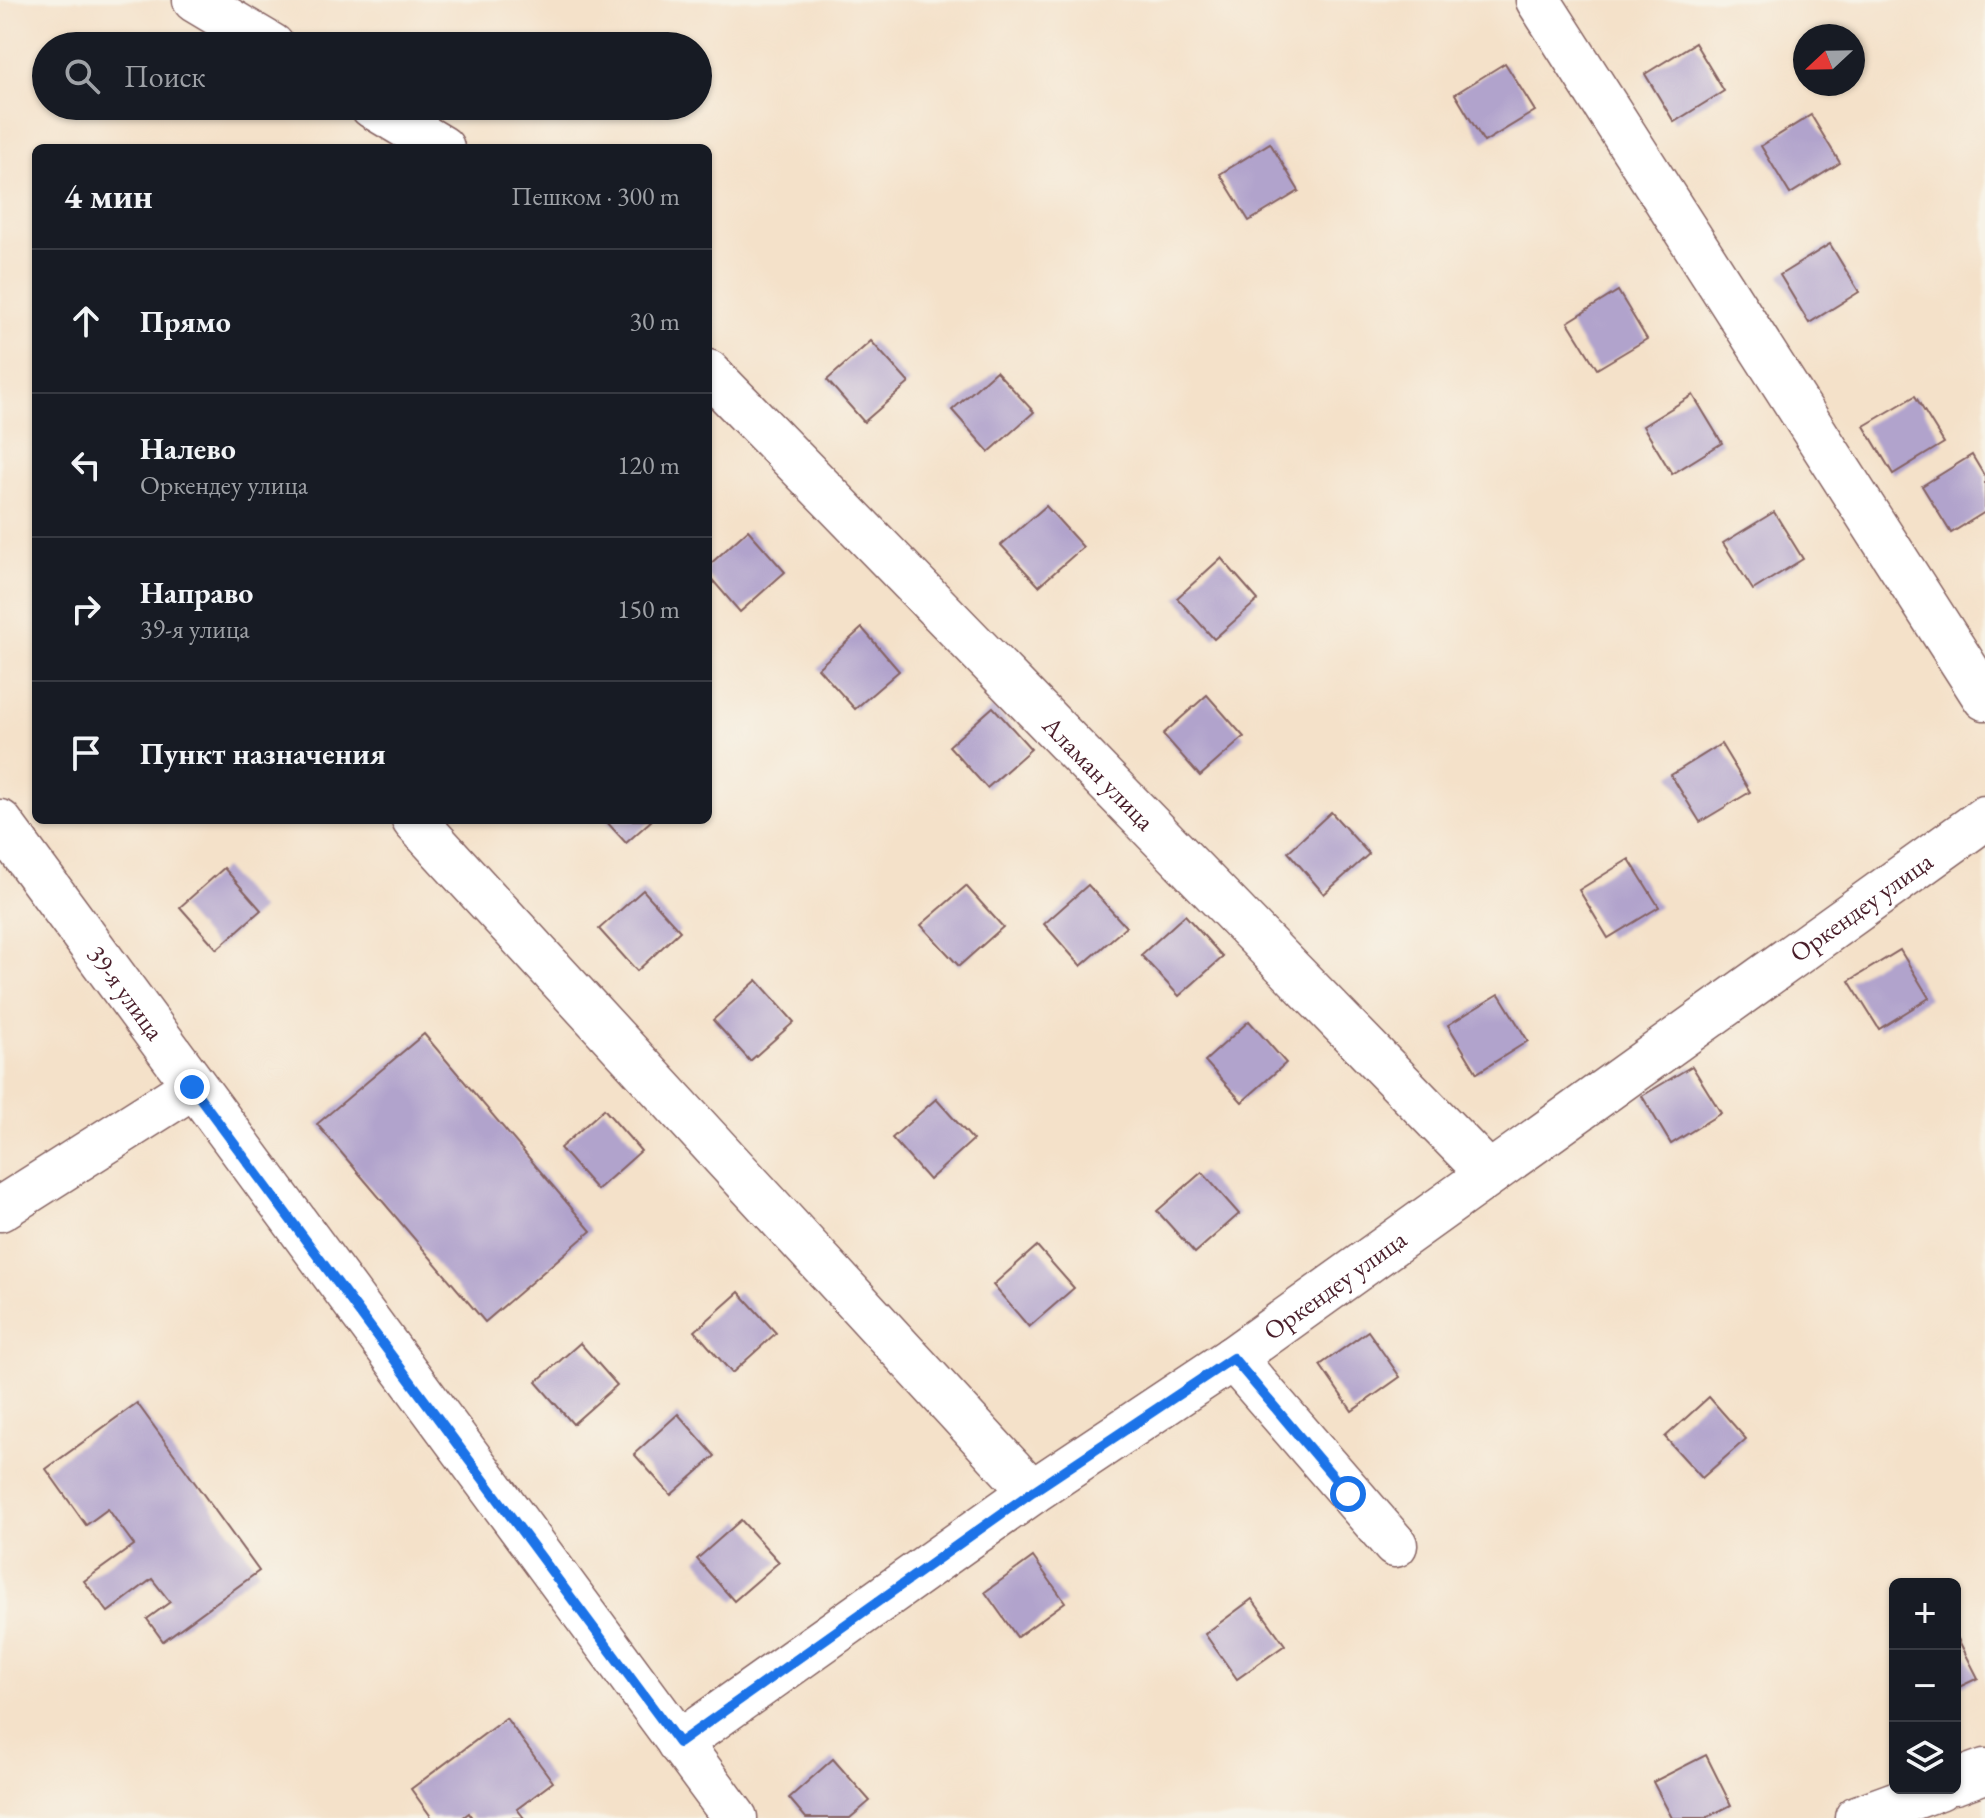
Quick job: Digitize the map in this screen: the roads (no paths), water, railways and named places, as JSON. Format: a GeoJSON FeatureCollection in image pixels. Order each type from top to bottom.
{"type":"FeatureCollection","features":[{"type":"Feature","properties":{"kind":"street"},"geometry":{"type":"LineString","coordinates":[[195,0],[249,32]]}},
{"type":"Feature","properties":{"kind":"street"},"geometry":{"type":"LineString","coordinates":[[1538,0],[1985,698]]}},
{"type":"Feature","properties":{"kind":"street"},"geometry":{"type":"LineString","coordinates":[[395,120],[435,144]]}},
{"type":"Feature","properties":{"kind":"street","name":"Аламан улица"},"geometry":{"type":"LineString","coordinates":[[712,376],[1489,1174]]}},
{"type":"Feature","properties":{"kind":"street","name":"Оркендеу улица"},"geometry":{"type":"LineString","coordinates":[[679,1743],[1032,1492],[1233,1358],[1985,818]]}},
{"type":"Feature","properties":{"kind":"street","name":"39-я улица"},"geometry":{"type":"LineString","coordinates":[[15,821],[192,1087],[735,1818]]}},
{"type":"Feature","properties":{"kind":"street"},"geometry":{"type":"LineString","coordinates":[[418,824],[1032,1492]]}},
{"type":"Feature","properties":{"kind":"street"},"geometry":{"type":"LineString","coordinates":[[0,1209],[192,1087]]}},
{"type":"Feature","properties":{"kind":"street"},"geometry":{"type":"LineString","coordinates":[[1233,1358],[1395,1545]]}},
{"type":"Feature","properties":{"kind":"street"},"geometry":{"type":"LineString","coordinates":[[1961,1780],[1985,1771]]}},
{"type":"Feature","properties":{"kind":"street"},"geometry":{"type":"LineString","coordinates":[[1857,1818],[1923,1794]]}}]}
